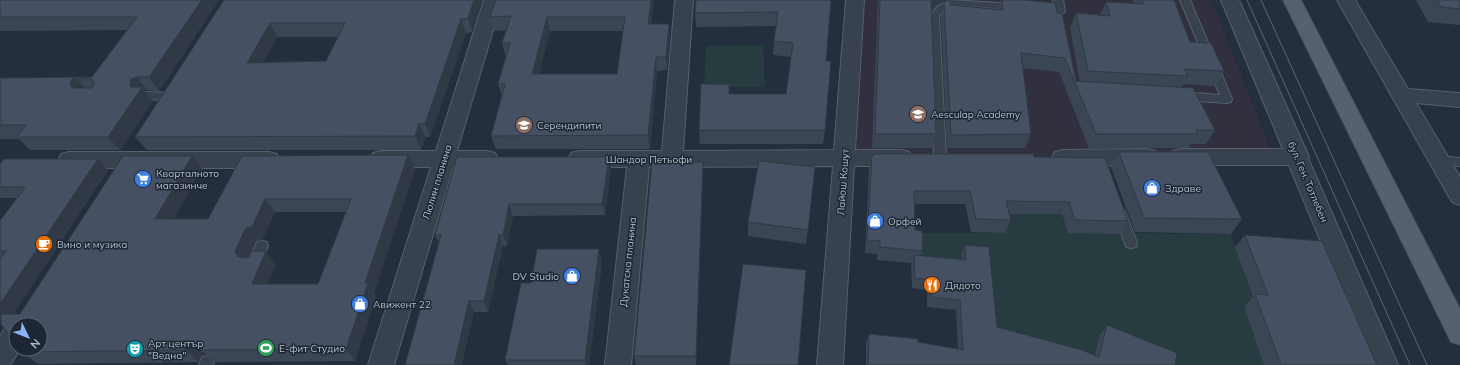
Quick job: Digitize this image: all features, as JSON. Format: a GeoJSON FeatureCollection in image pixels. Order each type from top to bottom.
{"type":"FeatureCollection","features":[{"type":"Feature","properties":{"kind":"main road"},"geometry":{"type":"LineString","coordinates":[[1292,0],[1460,334]]}},
{"type":"Feature","properties":{"kind":"street","name":"Люлин планина"},"geometry":{"type":"LineString","coordinates":[[382,365],[493,0]]}},
{"type":"Feature","properties":{"kind":"street"},"geometry":{"type":"LineString","coordinates":[[672,158],[684,0]]}},
{"type":"Feature","properties":{"kind":"street","name":"Лайош Кошут"},"geometry":{"type":"LineString","coordinates":[[830,365],[855,0]]}},
{"type":"Feature","properties":{"kind":"street","name":"бул. Ген. Тотлебен"},"geometry":{"type":"LineString","coordinates":[[1230,0],[1298,157],[1385,365]]}},
{"type":"Feature","properties":{"kind":"street"},"geometry":{"type":"LineString","coordinates":[[1346,0],[1460,196]]}},
{"type":"Feature","properties":{"kind":"street"},"geometry":{"type":"LineString","coordinates":[[157,115],[181,77]]}},
{"type":"Feature","properties":{"kind":"street"},"geometry":{"type":"LineString","coordinates":[[1402,95],[1460,100]]}},
{"type":"Feature","properties":{"kind":"street"},"geometry":{"type":"LineString","coordinates":[[115,180],[140,141]]}},
{"type":"Feature","properties":{"kind":"street"},"geometry":{"type":"LineString","coordinates":[[1044,158],[1102,163],[1298,157]]}},
{"type":"Feature","properties":{"kind":"street","name":"Шандор Петьофи"},"geometry":{"type":"LineString","coordinates":[[561,159],[948,158]]}},
{"type":"Feature","properties":{"kind":"street"},"geometry":{"type":"LineString","coordinates":[[365,159],[506,159]]}},
{"type":"Feature","properties":{"kind":"street","name":"Дукатска планина"},"geometry":{"type":"LineString","coordinates":[[618,365],[638,159]]}},
{"type":"Feature","properties":{"kind":"street"},"geometry":{"type":"LineString","coordinates":[[48,160],[286,160]]}},
{"type":"Feature","properties":{"kind":"street"},"geometry":{"type":"LineString","coordinates":[[0,358],[8,346]]}},
{"type":"Feature","properties":{"kind":"lane"},"geometry":{"type":"LineString","coordinates":[[948,158],[934,16],[938,10],[958,1],[1060,15],[1058,0]]}},
{"type":"Feature","properties":{"kind":"lane"},"geometry":{"type":"LineString","coordinates":[[1174,96],[1227,99],[1185,0]]}},
{"type":"Feature","properties":{"kind":"lane"},"geometry":{"type":"LineString","coordinates":[[148,96],[169,96]]}},
{"type":"Feature","properties":{"kind":"lane"},"geometry":{"type":"LineString","coordinates":[[1439,160],[1460,162]]}},
{"type":"Feature","properties":{"kind":"lane"},"geometry":{"type":"LineString","coordinates":[[1115,198],[1131,243]]}},
{"type":"Feature","properties":{"kind":"lane"},"geometry":{"type":"LineString","coordinates":[[254,264],[262,246]]}},
{"type":"Feature","properties":{"kind":"shaded area"},"geometry":{"type":"Polygon","coordinates":[[[858,0],[1211,0],[1272,153],[847,162],[858,0]]]}},
{"type":"Feature","properties":{"kind":"green space"},"geometry":{"type":"Polygon","coordinates":[[[763,45],[765,87],[704,87],[706,46],[763,45]]]}},
{"type":"Feature","properties":{"kind":"green space"},"geometry":{"type":"Polygon","coordinates":[[[1000,214],[1062,214],[1068,233],[1231,234],[1253,298],[1244,306],[1254,336],[1278,338],[1271,365],[1093,365],[997,338],[962,270],[926,267],[911,233],[1005,233],[1000,214]]]}},
{"type":"Feature","properties":{"kind":"building"},"geometry":{"type":"Polygon","coordinates":[[[0,0],[202,0],[149,77],[137,77],[131,79],[131,87],[142,87],[108,137],[17,137],[26,125],[0,125],[0,78],[92,77],[137,17],[0,17],[0,0]],[[76,78],[72,79],[70,83],[72,88],[92,88],[94,83],[92,79],[76,78]]]}},
{"type":"Feature","properties":{"kind":"building"},"geometry":{"type":"Polygon","coordinates":[[[224,0],[474,0],[468,18],[461,19],[425,124],[419,124],[415,136],[135,137],[224,0]],[[270,23],[247,63],[326,61],[345,23],[270,23]]]}},
{"type":"Feature","properties":{"kind":"building"},"geometry":{"type":"Polygon","coordinates":[[[496,0],[651,0],[648,24],[669,24],[666,57],[656,57],[648,135],[491,136],[505,84],[498,84],[510,43],[502,43],[511,16],[490,17],[496,0]],[[547,17],[532,74],[617,74],[625,17],[547,17]]]}},
{"type":"Feature","properties":{"kind":"building"},"geometry":{"type":"Polygon","coordinates":[[[696,0],[831,0],[826,61],[831,61],[825,130],[699,130],[701,84],[729,84],[729,94],[786,94],[793,43],[774,41],[778,12],[695,13],[696,0]]]}},
{"type":"Feature","properties":{"kind":"building"},"geometry":{"type":"Polygon","coordinates":[[[880,0],[932,0],[936,134],[875,134],[880,0]]]}},
{"type":"Feature","properties":{"kind":"building"},"geometry":{"type":"Polygon","coordinates":[[[947,0],[950,0],[951,5],[1003,10],[1002,0],[1025,0],[1055,3],[1057,13],[1062,13],[1076,81],[1193,88],[1215,130],[1196,130],[1198,134],[1096,134],[1065,58],[1021,53],[1031,134],[951,135],[944,3],[947,0]]]}},
{"type":"Feature","properties":{"kind":"building"},"geometry":{"type":"Polygon","coordinates":[[[1142,0],[1174,0],[1190,42],[1211,43],[1224,71],[1184,69],[1188,76],[1088,71],[1076,13],[1110,16],[1106,2],[1143,4],[1142,0]]]}},
{"type":"Feature","properties":{"kind":"building"},"geometry":{"type":"Polygon","coordinates":[[[1437,0],[1460,0],[1460,9],[1441,7],[1437,0]]]}},
{"type":"Feature","properties":{"kind":"building"},"geometry":{"type":"Polygon","coordinates":[[[1119,152],[1208,152],[1242,219],[1144,218],[1119,152]]]}},
{"type":"Feature","properties":{"kind":"building"},"geometry":{"type":"Polygon","coordinates":[[[874,154],[1033,154],[1034,157],[1105,158],[1128,221],[1075,220],[1069,202],[1006,201],[1011,220],[976,219],[970,191],[914,191],[915,230],[922,231],[923,251],[880,247],[880,241],[867,240],[872,156],[874,154]]]}},
{"type":"Feature","properties":{"kind":"building"},"geometry":{"type":"Polygon","coordinates":[[[408,155],[365,283],[368,283],[346,349],[203,350],[201,345],[194,343],[188,345],[186,350],[48,352],[48,317],[8,317],[8,333],[1,324],[1,314],[20,314],[123,156],[192,156],[155,219],[208,219],[242,156],[408,155]],[[265,199],[252,227],[246,228],[235,251],[237,256],[243,258],[249,257],[252,251],[266,251],[252,284],[318,284],[351,199],[265,199]]]}},
{"type":"Feature","properties":{"kind":"building"},"geometry":{"type":"Polygon","coordinates":[[[457,157],[609,157],[602,204],[509,204],[503,235],[499,235],[484,301],[469,301],[454,365],[405,365],[441,235],[435,235],[457,157]]]}},
{"type":"Feature","properties":{"kind":"building"},"geometry":{"type":"Polygon","coordinates":[[[4,159],[98,159],[0,304],[0,260],[6,251],[0,251],[0,221],[25,187],[0,187],[0,164],[4,159]]]}},
{"type":"Feature","properties":{"kind":"building"},"geometry":{"type":"Polygon","coordinates":[[[759,161],[815,167],[808,230],[748,222],[759,161]]]}},
{"type":"Feature","properties":{"kind":"building"},"geometry":{"type":"Polygon","coordinates":[[[652,162],[703,162],[696,356],[634,356],[652,162]]]}},
{"type":"Feature","properties":{"kind":"building"},"geometry":{"type":"Polygon","coordinates":[[[1245,235],[1322,241],[1377,365],[1281,365],[1255,294],[1268,295],[1245,235]]]}},
{"type":"Feature","properties":{"kind":"building"},"geometry":{"type":"Polygon","coordinates":[[[965,245],[989,247],[997,327],[1082,350],[1099,357],[1107,325],[1177,353],[1175,365],[868,365],[869,334],[918,339],[918,342],[963,350],[960,300],[931,297],[930,280],[915,278],[914,255],[966,260],[965,245]]]}},
{"type":"Feature","properties":{"kind":"building"},"geometry":{"type":"Polygon","coordinates":[[[537,249],[599,249],[585,360],[505,360],[521,283],[531,283],[537,249]]]}},
{"type":"Feature","properties":{"kind":"building"},"geometry":{"type":"Polygon","coordinates":[[[743,264],[806,270],[798,365],[729,365],[743,264]]]}},
{"type":"Feature","properties":{"kind":"tram line"},"geometry":{"type":"LineString","coordinates":[[1247,0],[1410,365]]}},
{"type":"Feature","properties":{"kind":"tram line"},"geometry":{"type":"LineString","coordinates":[[1261,0],[1427,365]]}},
{"type":"Feature","properties":{"kind":"place","name":"Aesculap Academy"},"geometry":{"type":"Point","coordinates":[918,114]}},
{"type":"Feature","properties":{"kind":"place","name":"Серендипити"},"geometry":{"type":"Point","coordinates":[524,125]}},
{"type":"Feature","properties":{"kind":"place","name":"Кварталното магазинче"},"geometry":{"type":"Point","coordinates":[143,179]}},
{"type":"Feature","properties":{"kind":"place","name":"Здраве"},"geometry":{"type":"Point","coordinates":[1152,188]}},
{"type":"Feature","properties":{"kind":"place","name":"Орфей"},"geometry":{"type":"Point","coordinates":[875,221]}},
{"type":"Feature","properties":{"kind":"place","name":"Вино и музика"},"geometry":{"type":"Point","coordinates":[44,244]}},
{"type":"Feature","properties":{"kind":"place","name":"DV Studio"},"geometry":{"type":"Point","coordinates":[572,276]}},
{"type":"Feature","properties":{"kind":"place","name":"Дядото"},"geometry":{"type":"Point","coordinates":[932,285]}},
{"type":"Feature","properties":{"kind":"place","name":"Авижент 22"},"geometry":{"type":"Point","coordinates":[360,304]}},
{"type":"Feature","properties":{"kind":"place","name":"Е-фит Студио"},"geometry":{"type":"Point","coordinates":[266,348]}},
{"type":"Feature","properties":{"kind":"place","name":"Арт център \"Ведна\""},"geometry":{"type":"Point","coordinates":[135,349]}}]}
